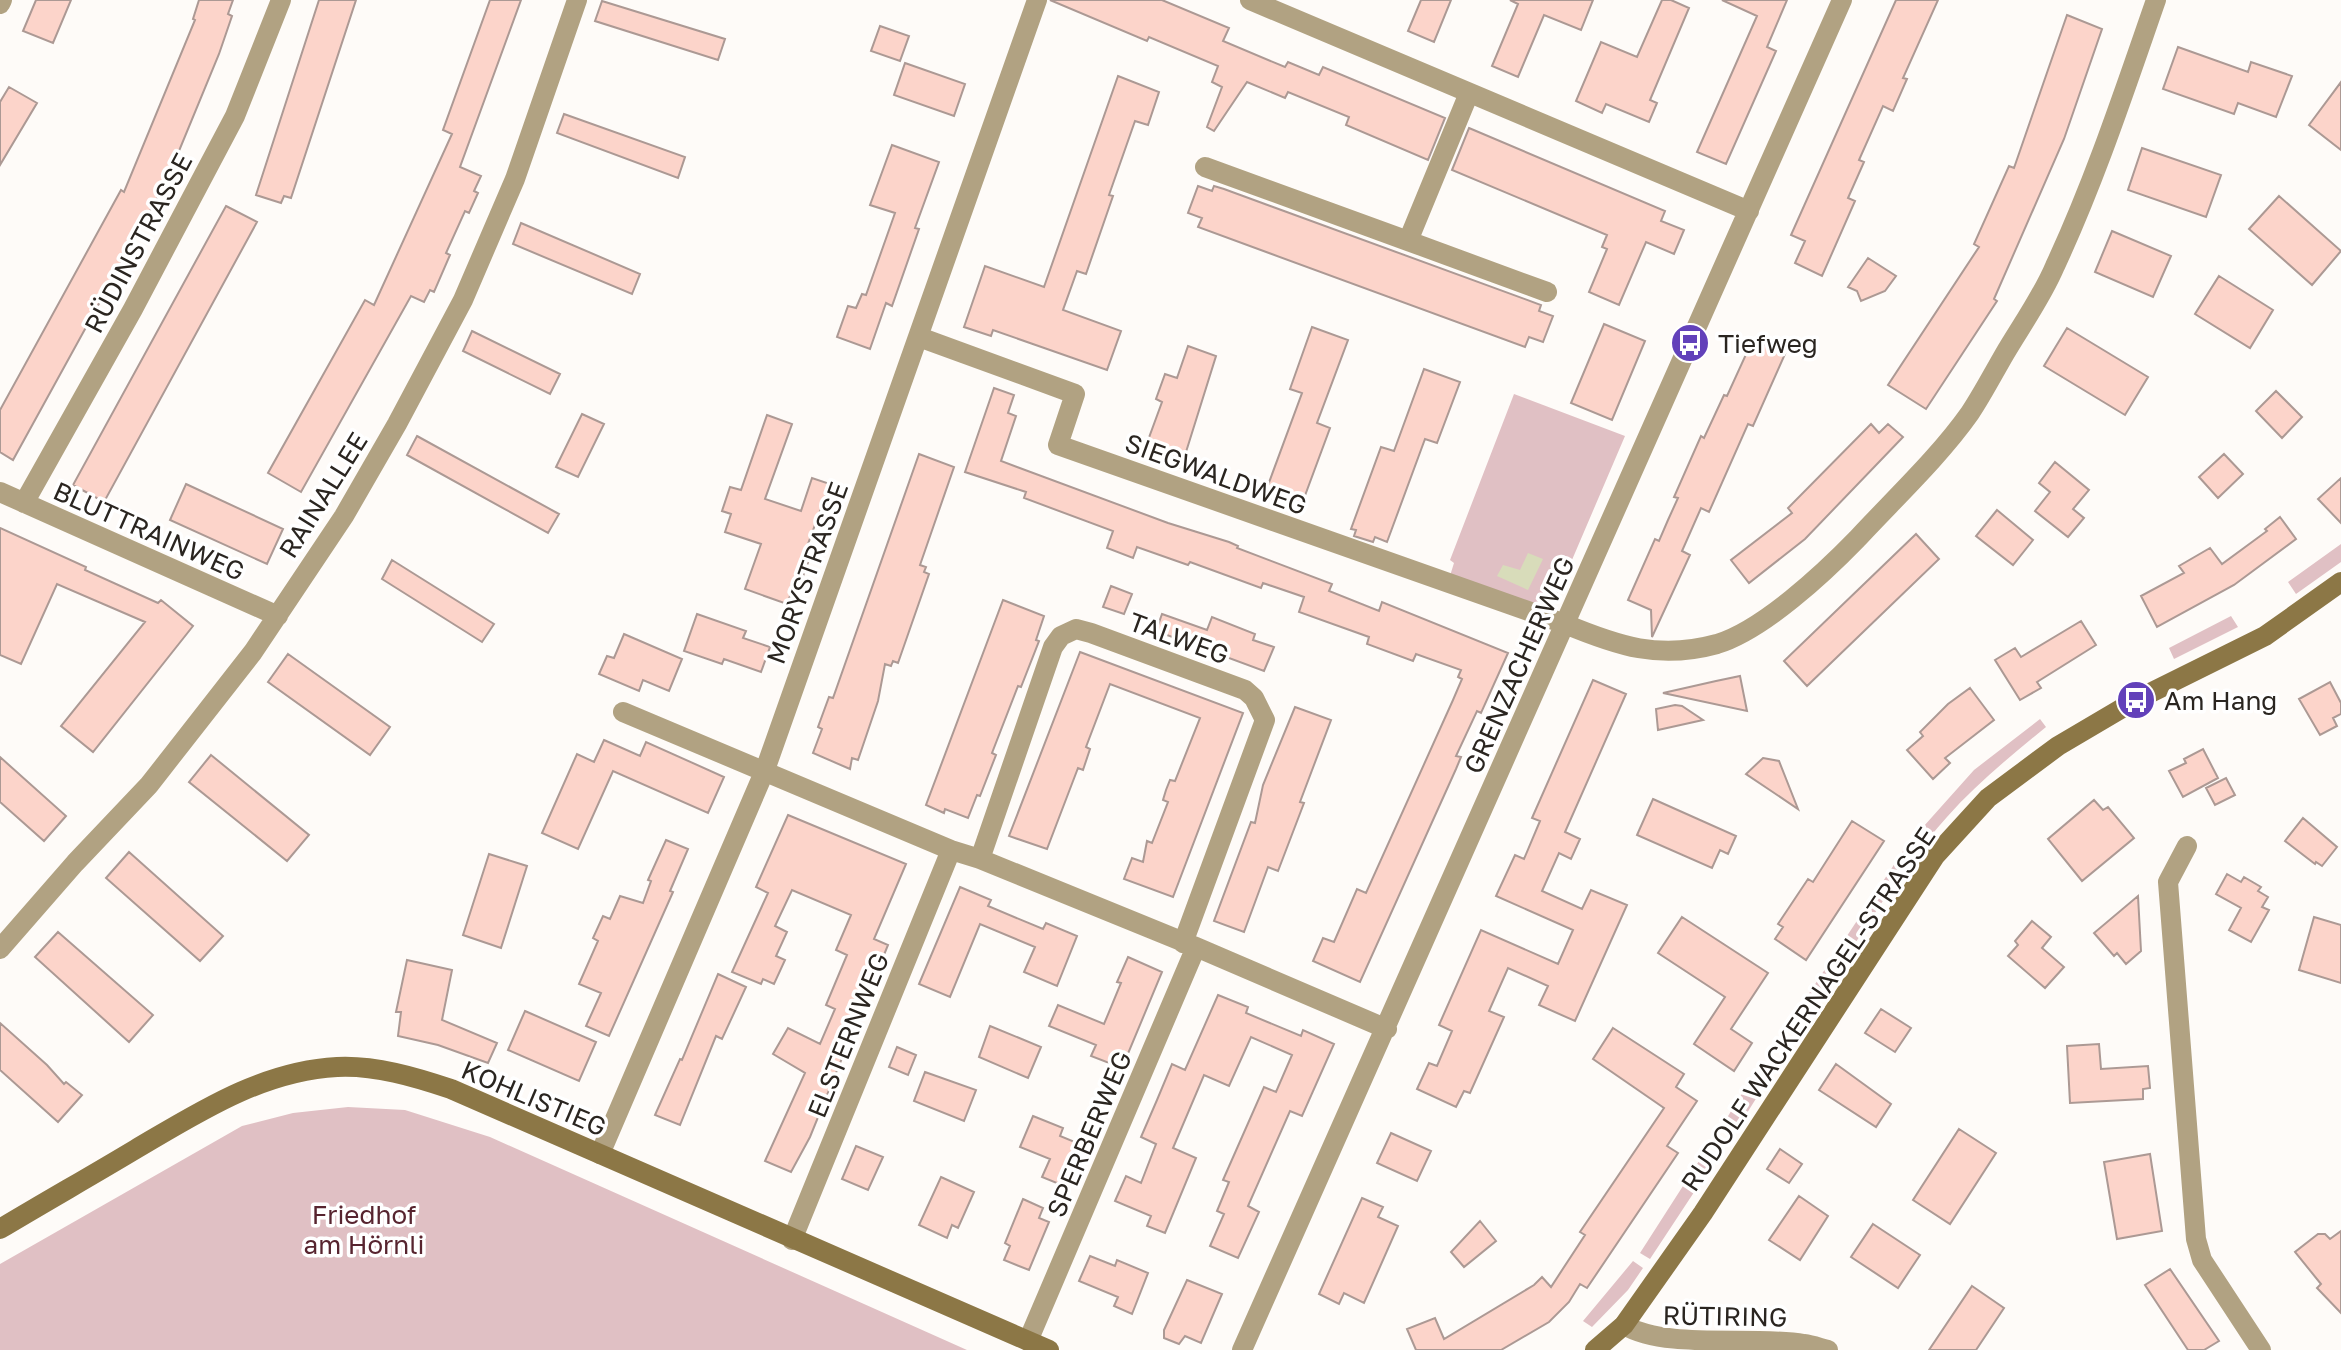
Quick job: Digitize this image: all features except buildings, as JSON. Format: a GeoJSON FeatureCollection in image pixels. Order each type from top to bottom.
{"type":"FeatureCollection","features":[{"type":"Feature","properties":{"kind":"street","name":"RÜDINSTRASSE"},"geometry":{"type":"LineString","coordinates":[[24,503],[133,309],[235,116],[281,0]]}},
{"type":"Feature","properties":{"kind":"street","name":"RAINALLEE"},"geometry":{"type":"LineString","coordinates":[[0,949],[149,785],[253,652],[374,463],[463,300],[515,179],[577,0]]}},
{"type":"Feature","properties":{"kind":"street","name":"MORYSTRASSE"},"geometry":{"type":"LineString","coordinates":[[600,1154],[765,770],[1037,0]]}},
{"type":"Feature","properties":{"kind":"street","name":"GRENZACHERWEG"},"geometry":{"type":"LineString","coordinates":[[1242,1350],[1842,0]]}},
{"type":"Feature","properties":{"kind":"street"},"geometry":{"type":"LineString","coordinates":[[1565,624],[1610,643],[1645,650],[1669,651],[1718,643],[1746,631],[1785,604],[1840,556],[1899,494],[1970,413],[2055,268],[2117,111],[2156,0]]}},
{"type":"Feature","properties":{"kind":"street"},"geometry":{"type":"LineString","coordinates":[[1256,1],[1749,211]]}},
{"type":"Feature","properties":{"kind":"street"},"geometry":{"type":"LineString","coordinates":[[1408,241],[1469,93]]}},
{"type":"Feature","properties":{"kind":"street"},"geometry":{"type":"LineString","coordinates":[[1205,167],[1547,292]]}},
{"type":"Feature","properties":{"kind":"street","name":"SIEGWALDWEG"},"geometry":{"type":"LineString","coordinates":[[919,337],[1075,394],[1058,445],[1565,624]]}},
{"type":"Feature","properties":{"kind":"street","name":"BLUTTRAINWEG"},"geometry":{"type":"LineString","coordinates":[[0,492],[278,616]]}},
{"type":"Feature","properties":{"kind":"street","name":"RUDOLF WACKERNAGEL-STRASSE"},"geometry":{"type":"LineString","coordinates":[[1595,1350],[1624,1325],[1703,1213],[1935,856],[1988,798],[2058,746],[2136,700],[2265,636],[2341,582]]}},
{"type":"Feature","properties":{"kind":"street","name":"TALWEG"},"geometry":{"type":"LineString","coordinates":[[980,859],[1053,647],[1061,636],[1076,629],[1091,633],[1245,690],[1254,698],[1265,720],[1190,945]]}},
{"type":"Feature","properties":{"kind":"street"},"geometry":{"type":"LineString","coordinates":[[623,712],[1387,1029]]}},
{"type":"Feature","properties":{"kind":"street"},"geometry":{"type":"LineString","coordinates":[[2187,846],[2168,882],[2196,1239],[2202,1260],[2261,1350]]}},
{"type":"Feature","properties":{"kind":"street","name":"ELSTERNWEG"},"geometry":{"type":"LineString","coordinates":[[792,1240],[951,850]]}},
{"type":"Feature","properties":{"kind":"street","name":"SPERBERWEG"},"geometry":{"type":"LineString","coordinates":[[1028,1341],[1190,945]]}},
{"type":"Feature","properties":{"kind":"street","name":"KOHLISTIEG"},"geometry":{"type":"LineString","coordinates":[[0,1229],[217,1101],[302,1071],[341,1067],[408,1075],[451,1089],[1049,1350]]}},
{"type":"Feature","properties":{"kind":"street","name":"RÜTIRING"},"geometry":{"type":"LineString","coordinates":[[1624,1325],[1639,1337],[1667,1345],[1802,1344],[1828,1350]]}},
{"type":"Feature","properties":{"kind":"green space"},"geometry":{"type":"Polygon","coordinates":[[[1514,394],[1625,436],[1557,595],[1524,606],[1449,579],[1454,563],[1450,560],[1514,394]]]}},
{"type":"Feature","properties":{"kind":"green space"},"geometry":{"type":"Polygon","coordinates":[[[2341,544],[2341,562],[2296,594],[2288,582],[2341,544]]]}},
{"type":"Feature","properties":{"kind":"green space"},"geometry":{"type":"Polygon","coordinates":[[[2231,616],[2238,627],[2174,659],[2169,648],[2231,616]]]}},
{"type":"Feature","properties":{"kind":"green space"},"geometry":{"type":"Polygon","coordinates":[[[2040,719],[2046,727],[1970,793],[1928,839],[1877,909],[1815,1007],[1804,1001],[1907,845],[1974,770],[2040,719]]]}},
{"type":"Feature","properties":{"kind":"green space"},"geometry":{"type":"Polygon","coordinates":[[[1749,1082],[1762,1089],[1737,1129],[1725,1121],[1749,1082]]]}},
{"type":"Feature","properties":{"kind":"green space","name":"Friedhof am Hörnli"},"geometry":{"type":"Polygon","coordinates":[[[348,1107],[405,1110],[490,1137],[967,1350],[0,1350],[0,1264],[242,1126],[293,1113],[348,1107]]]}},
{"type":"Feature","properties":{"kind":"green space"},"geometry":{"type":"Polygon","coordinates":[[[1699,1161],[1710,1168],[1650,1259],[1640,1253],[1699,1161]]]}},
{"type":"Feature","properties":{"kind":"green space"},"geometry":{"type":"Polygon","coordinates":[[[1633,1261],[1643,1268],[1628,1290],[1592,1327],[1583,1321],[1633,1261]]]}},
{"type":"Feature","properties":{"kind":"shaded area"},"geometry":{"type":"Polygon","coordinates":[[[1528,553],[1543,559],[1528,590],[1497,576],[1503,565],[1520,570],[1528,553]]]}},
{"type":"Feature","properties":{"kind":"place","name":"Tiefweg"},"geometry":{"type":"Point","coordinates":[1690,343]}},
{"type":"Feature","properties":{"kind":"place","name":"Am Hang"},"geometry":{"type":"Point","coordinates":[2136,700]}}]}
